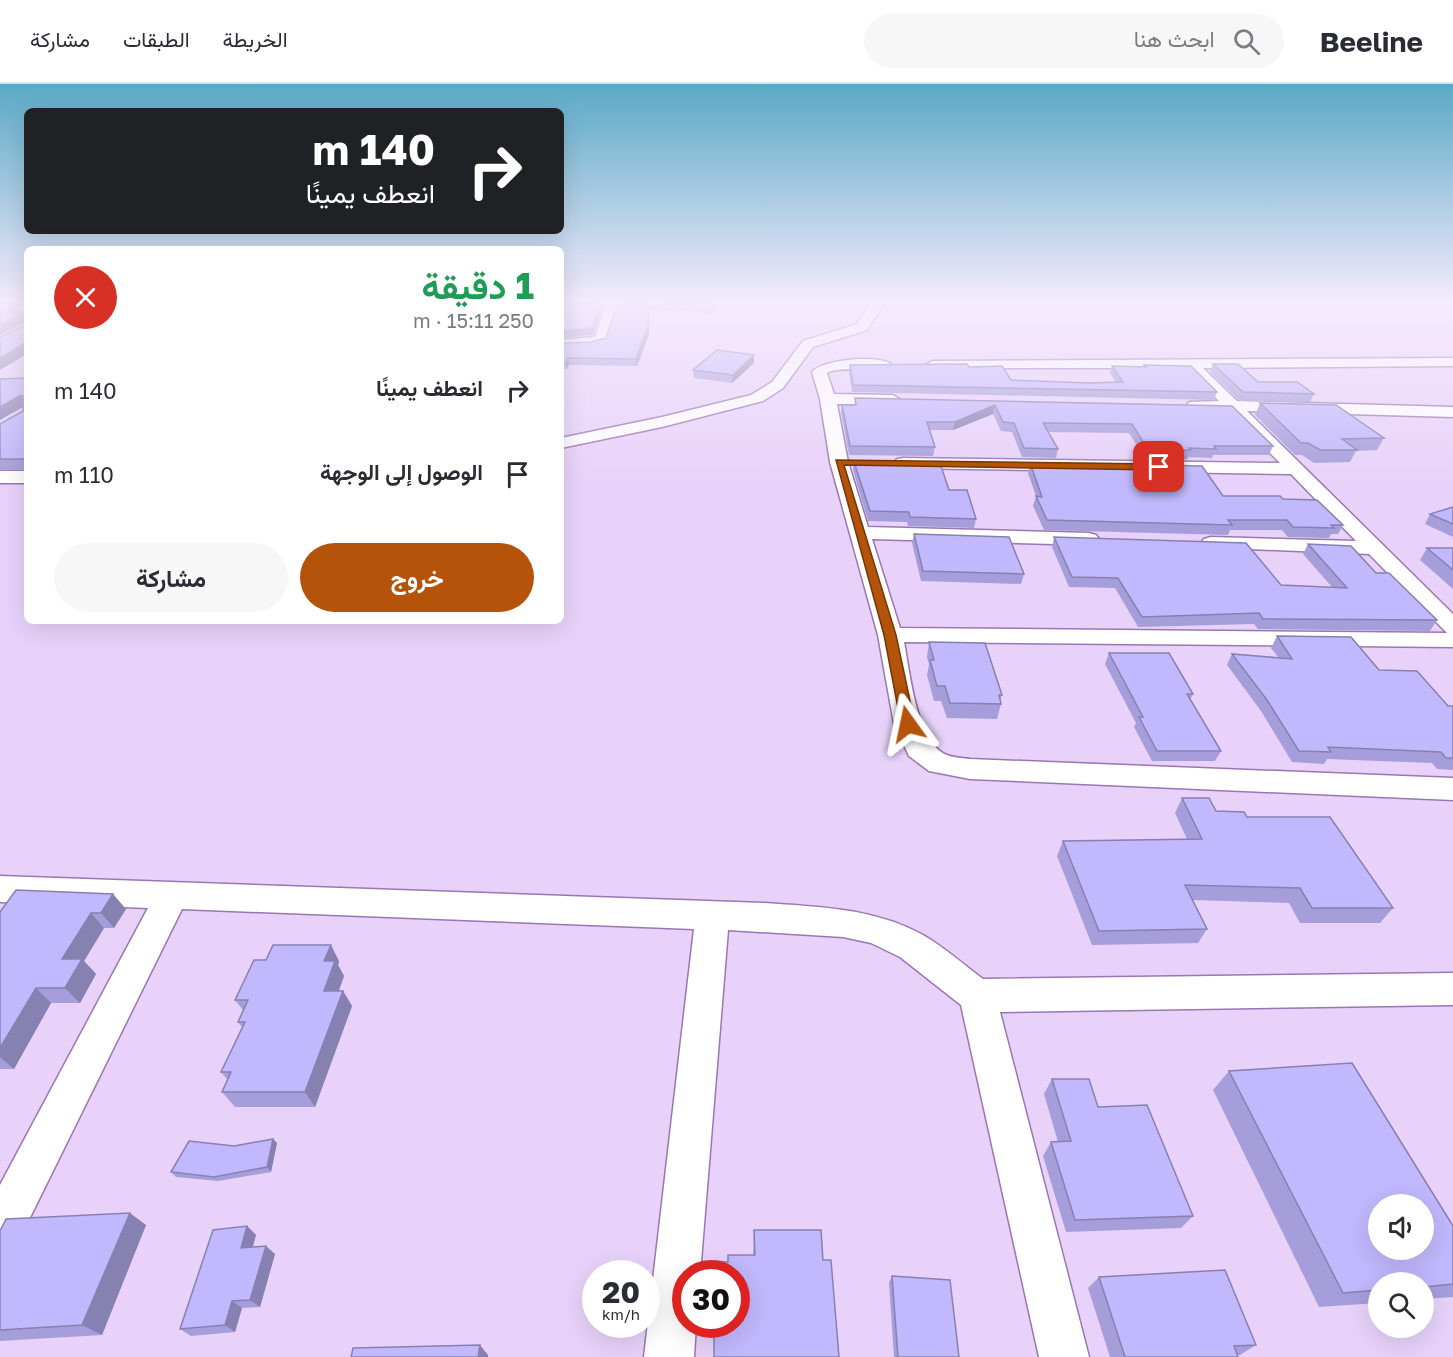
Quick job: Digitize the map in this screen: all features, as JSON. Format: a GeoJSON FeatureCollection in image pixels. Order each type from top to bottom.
{"type":"FeatureCollection","features":[{"type":"Feature","properties":{"kind":"street"},"geometry":{"type":"LineString","coordinates":[[564,442],[662,422],[757,398],[778,385],[793,362]]}},
{"type":"Feature","properties":{"kind":"street"},"geometry":{"type":"LineString","coordinates":[[1383,362],[832,365],[822,368],[819,372],[828,399],[839,462],[890,635],[908,724],[919,749],[939,764],[982,769],[1453,789]]}},
{"type":"Feature","properties":{"kind":"street"},"geometry":{"type":"LineString","coordinates":[[1433,362],[1453,375]]}},
{"type":"Feature","properties":{"kind":"street"},"geometry":{"type":"LineString","coordinates":[[1191,364],[1453,627]]}},
{"type":"Feature","properties":{"kind":"street"},"geometry":{"type":"LineString","coordinates":[[828,399],[911,400]]}},
{"type":"Feature","properties":{"kind":"street"},"geometry":{"type":"LineString","coordinates":[[1185,405],[1453,412]]}},
{"type":"Feature","properties":{"kind":"street"},"geometry":{"type":"LineString","coordinates":[[839,462],[862,463]]}},
{"type":"Feature","properties":{"kind":"street"},"geometry":{"type":"LineString","coordinates":[[886,463],[1296,469]]}},
{"type":"Feature","properties":{"kind":"street"},"geometry":{"type":"LineString","coordinates":[[0,477],[24,477]]}},
{"type":"Feature","properties":{"kind":"street"},"geometry":{"type":"LineString","coordinates":[[859,533],[1110,540]]}},
{"type":"Feature","properties":{"kind":"street"},"geometry":{"type":"LineString","coordinates":[[1193,543],[1372,548]]}},
{"type":"Feature","properties":{"kind":"street"},"geometry":{"type":"LineString","coordinates":[[890,635],[1453,640]]}},
{"type":"Feature","properties":{"kind":"street"},"geometry":{"type":"LineString","coordinates":[[0,889],[843,923],[877,930],[912,946],[977,996],[1453,989]]}},
{"type":"Feature","properties":{"kind":"street"},"geometry":{"type":"LineString","coordinates":[[0,1230],[171,897]]}},
{"type":"Feature","properties":{"kind":"street"},"geometry":{"type":"LineString","coordinates":[[669,1357],[712,916]]}},
{"type":"Feature","properties":{"kind":"street"},"geometry":{"type":"LineString","coordinates":[[977,996],[1064,1357]]}},
{"type":"Feature","properties":{"kind":"building"},"geometry":{"type":"Polygon","coordinates":[[[702,362],[746,362],[733,375],[693,370],[702,362]]]}},
{"type":"Feature","properties":{"kind":"building"},"geometry":{"type":"Polygon","coordinates":[[[967,364],[969,367],[1002,366],[1011,380],[1090,383],[1123,382],[1112,366],[1191,366],[1217,392],[853,385],[850,365],[967,364]]]}},
{"type":"Feature","properties":{"kind":"building"},"geometry":{"type":"Polygon","coordinates":[[[1213,364],[1238,364],[1258,382],[1297,382],[1314,394],[1243,392],[1213,364]]]}},
{"type":"Feature","properties":{"kind":"building"},"geometry":{"type":"Polygon","coordinates":[[[24,378],[24,459],[0,459],[0,424],[23,411],[23,396],[0,407],[0,379],[24,378]]]}},
{"type":"Feature","properties":{"kind":"building"},"geometry":{"type":"Polygon","coordinates":[[[855,398],[1232,406],[1273,446],[1214,446],[1216,449],[1148,450],[1132,424],[1043,423],[1058,449],[1024,448],[1014,423],[1003,422],[995,405],[955,422],[927,422],[935,447],[850,446],[842,405],[856,405],[855,398]]]}},
{"type":"Feature","properties":{"kind":"building"},"geometry":{"type":"Polygon","coordinates":[[[1260,403],[1336,405],[1384,438],[1342,439],[1357,450],[1320,450],[1308,443],[1301,443],[1260,403]]]}},
{"type":"Feature","properties":{"kind":"building"},"geometry":{"type":"Polygon","coordinates":[[[854,462],[940,463],[949,490],[967,490],[976,519],[910,517],[909,512],[870,511],[854,462]]]}},
{"type":"Feature","properties":{"kind":"building"},"geometry":{"type":"Polygon","coordinates":[[[1030,463],[1160,469],[1157,465],[1202,466],[1223,496],[1280,496],[1283,499],[1317,500],[1343,525],[1331,525],[1334,528],[1293,527],[1287,520],[1228,520],[1232,525],[1047,520],[1036,496],[1042,497],[1030,463]]]}},
{"type":"Feature","properties":{"kind":"building"},"geometry":{"type":"Polygon","coordinates":[[[1453,507],[1453,524],[1430,514],[1453,507]]]}},
{"type":"Feature","properties":{"kind":"building"},"geometry":{"type":"Polygon","coordinates":[[[914,534],[1009,537],[1024,574],[923,571],[914,534]]]}},
{"type":"Feature","properties":{"kind":"building"},"geometry":{"type":"Polygon","coordinates":[[[1054,537],[1246,543],[1281,585],[1347,588],[1308,544],[1351,546],[1376,573],[1389,573],[1437,620],[1263,619],[1259,613],[1142,617],[1118,578],[1072,577],[1054,537]]]}},
{"type":"Feature","properties":{"kind":"building"},"geometry":{"type":"Polygon","coordinates":[[[1427,548],[1453,548],[1453,570],[1427,548]]]}},
{"type":"Feature","properties":{"kind":"building"},"geometry":{"type":"Polygon","coordinates":[[[1277,636],[1351,637],[1379,670],[1417,671],[1448,706],[1453,706],[1453,758],[1446,758],[1441,752],[1328,747],[1331,752],[1299,751],[1267,700],[1232,654],[1292,659],[1277,636]]]}},
{"type":"Feature","properties":{"kind":"building"},"geometry":{"type":"Polygon","coordinates":[[[929,642],[985,643],[1002,695],[999,695],[1001,704],[950,703],[945,686],[937,686],[930,660],[934,660],[929,642]]]}},
{"type":"Feature","properties":{"kind":"building"},"geometry":{"type":"Polygon","coordinates":[[[1109,653],[1169,653],[1193,694],[1187,694],[1221,751],[1157,751],[1139,717],[1143,717],[1109,653]]]}},
{"type":"Feature","properties":{"kind":"building"},"geometry":{"type":"Polygon","coordinates":[[[1182,798],[1209,798],[1216,811],[1244,812],[1247,817],[1330,817],[1393,908],[1312,908],[1300,888],[1185,885],[1207,929],[1099,931],[1063,841],[1202,839],[1182,798]]]}},
{"type":"Feature","properties":{"kind":"building"},"geometry":{"type":"Polygon","coordinates":[[[16,890],[113,894],[101,913],[91,913],[62,959],[82,959],[65,988],[36,988],[0,1048],[0,912],[16,890]]]}},
{"type":"Feature","properties":{"kind":"building"},"geometry":{"type":"Polygon","coordinates":[[[273,945],[331,945],[324,961],[335,961],[324,991],[343,991],[305,1092],[222,1092],[231,1072],[221,1072],[245,1022],[238,1022],[248,1000],[235,1000],[254,960],[266,960],[273,945]]]}},
{"type":"Feature","properties":{"kind":"building"},"geometry":{"type":"Polygon","coordinates":[[[1352,1063],[1433,1194],[1368,1194],[1368,1260],[1434,1260],[1434,1195],[1453,1226],[1453,1284],[1434,1286],[1434,1272],[1368,1272],[1368,1291],[1343,1293],[1229,1071],[1352,1063]]]}},
{"type":"Feature","properties":{"kind":"building"},"geometry":{"type":"Polygon","coordinates":[[[1052,1079],[1089,1079],[1098,1107],[1147,1105],[1193,1216],[1075,1220],[1051,1142],[1071,1141],[1052,1079]]]}},
{"type":"Feature","properties":{"kind":"building"},"geometry":{"type":"Polygon","coordinates":[[[273,1139],[267,1167],[214,1177],[171,1172],[189,1141],[234,1146],[273,1139]]]}},
{"type":"Feature","properties":{"kind":"building"},"geometry":{"type":"Polygon","coordinates":[[[130,1213],[82,1325],[0,1330],[0,1231],[6,1219],[130,1213]]]}},
{"type":"Feature","properties":{"kind":"building"},"geometry":{"type":"Polygon","coordinates":[[[247,1226],[241,1248],[266,1246],[250,1300],[232,1301],[225,1325],[180,1329],[213,1230],[247,1226]]]}},
{"type":"Feature","properties":{"kind":"building"},"geometry":{"type":"Polygon","coordinates":[[[754,1230],[821,1230],[823,1260],[831,1260],[839,1357],[714,1357],[714,1338],[750,1338],[750,1260],[728,1260],[728,1255],[755,1255],[754,1230]]]}},
{"type":"Feature","properties":{"kind":"building"},"geometry":{"type":"Polygon","coordinates":[[[1225,1270],[1256,1345],[1234,1346],[1238,1357],[1125,1357],[1099,1277],[1225,1270]]]}},
{"type":"Feature","properties":{"kind":"building"},"geometry":{"type":"Polygon","coordinates":[[[892,1276],[950,1280],[959,1357],[898,1357],[892,1276]]]}},
{"type":"Feature","properties":{"kind":"building"},"geometry":{"type":"Polygon","coordinates":[[[480,1345],[478,1357],[351,1357],[353,1348],[480,1345]]]}},
{"type":"Feature","properties":{"kind":"route"},"geometry":{"type":"LineString","coordinates":[[908,724],[890,635],[839,462],[1159,467]]}}]}
